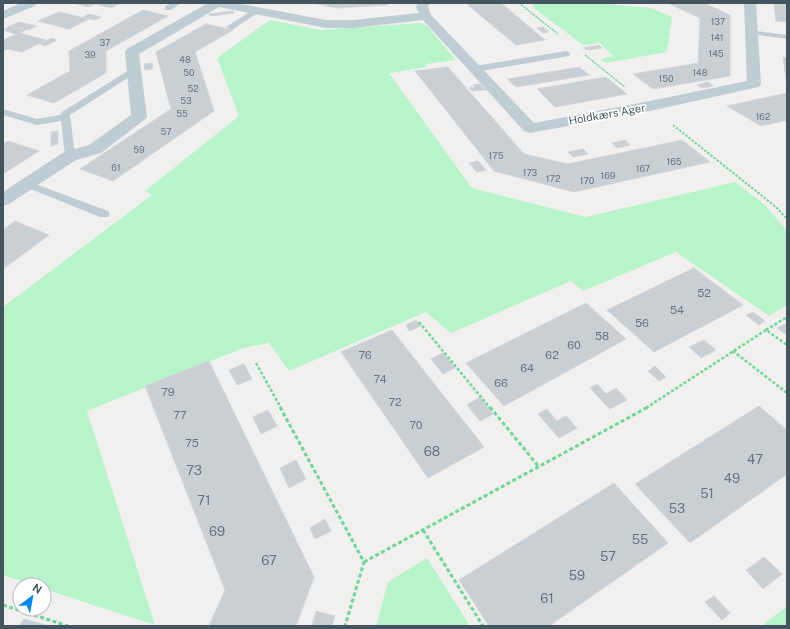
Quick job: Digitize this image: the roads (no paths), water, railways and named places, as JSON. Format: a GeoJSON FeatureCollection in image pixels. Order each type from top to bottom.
{"type":"FeatureCollection","features":[{"type":"Feature","properties":{"kind":"street"},"geometry":{"type":"LineString","coordinates":[[3,15],[31,3]]}},
{"type":"Feature","properties":{"kind":"street","name":"Holdkærs Ager"},"geometry":{"type":"LineString","coordinates":[[3,200],[70,156],[95,149],[139,117],[132,52],[217,3],[326,24],[354,24],[425,9],[475,69],[530,128],[650,106],[754,84],[750,3]]}},
{"type":"Feature","properties":{"kind":"lane"},"geometry":{"type":"LineString","coordinates":[[168,8],[177,3]]}},
{"type":"Feature","properties":{"kind":"lane"},"geometry":{"type":"LineString","coordinates":[[230,27],[257,11]]}},
{"type":"Feature","properties":{"kind":"lane"},"geometry":{"type":"LineString","coordinates":[[752,32],[787,37]]}},
{"type":"Feature","properties":{"kind":"lane"},"geometry":{"type":"LineString","coordinates":[[475,69],[566,54]]}},
{"type":"Feature","properties":{"kind":"lane"},"geometry":{"type":"LineString","coordinates":[[70,156],[65,114],[134,70]]}},
{"type":"Feature","properties":{"kind":"lane"},"geometry":{"type":"LineString","coordinates":[[3,112],[37,122],[66,118]]}},
{"type":"Feature","properties":{"kind":"lane"},"geometry":{"type":"LineString","coordinates":[[27,184],[104,214]]}}]}
